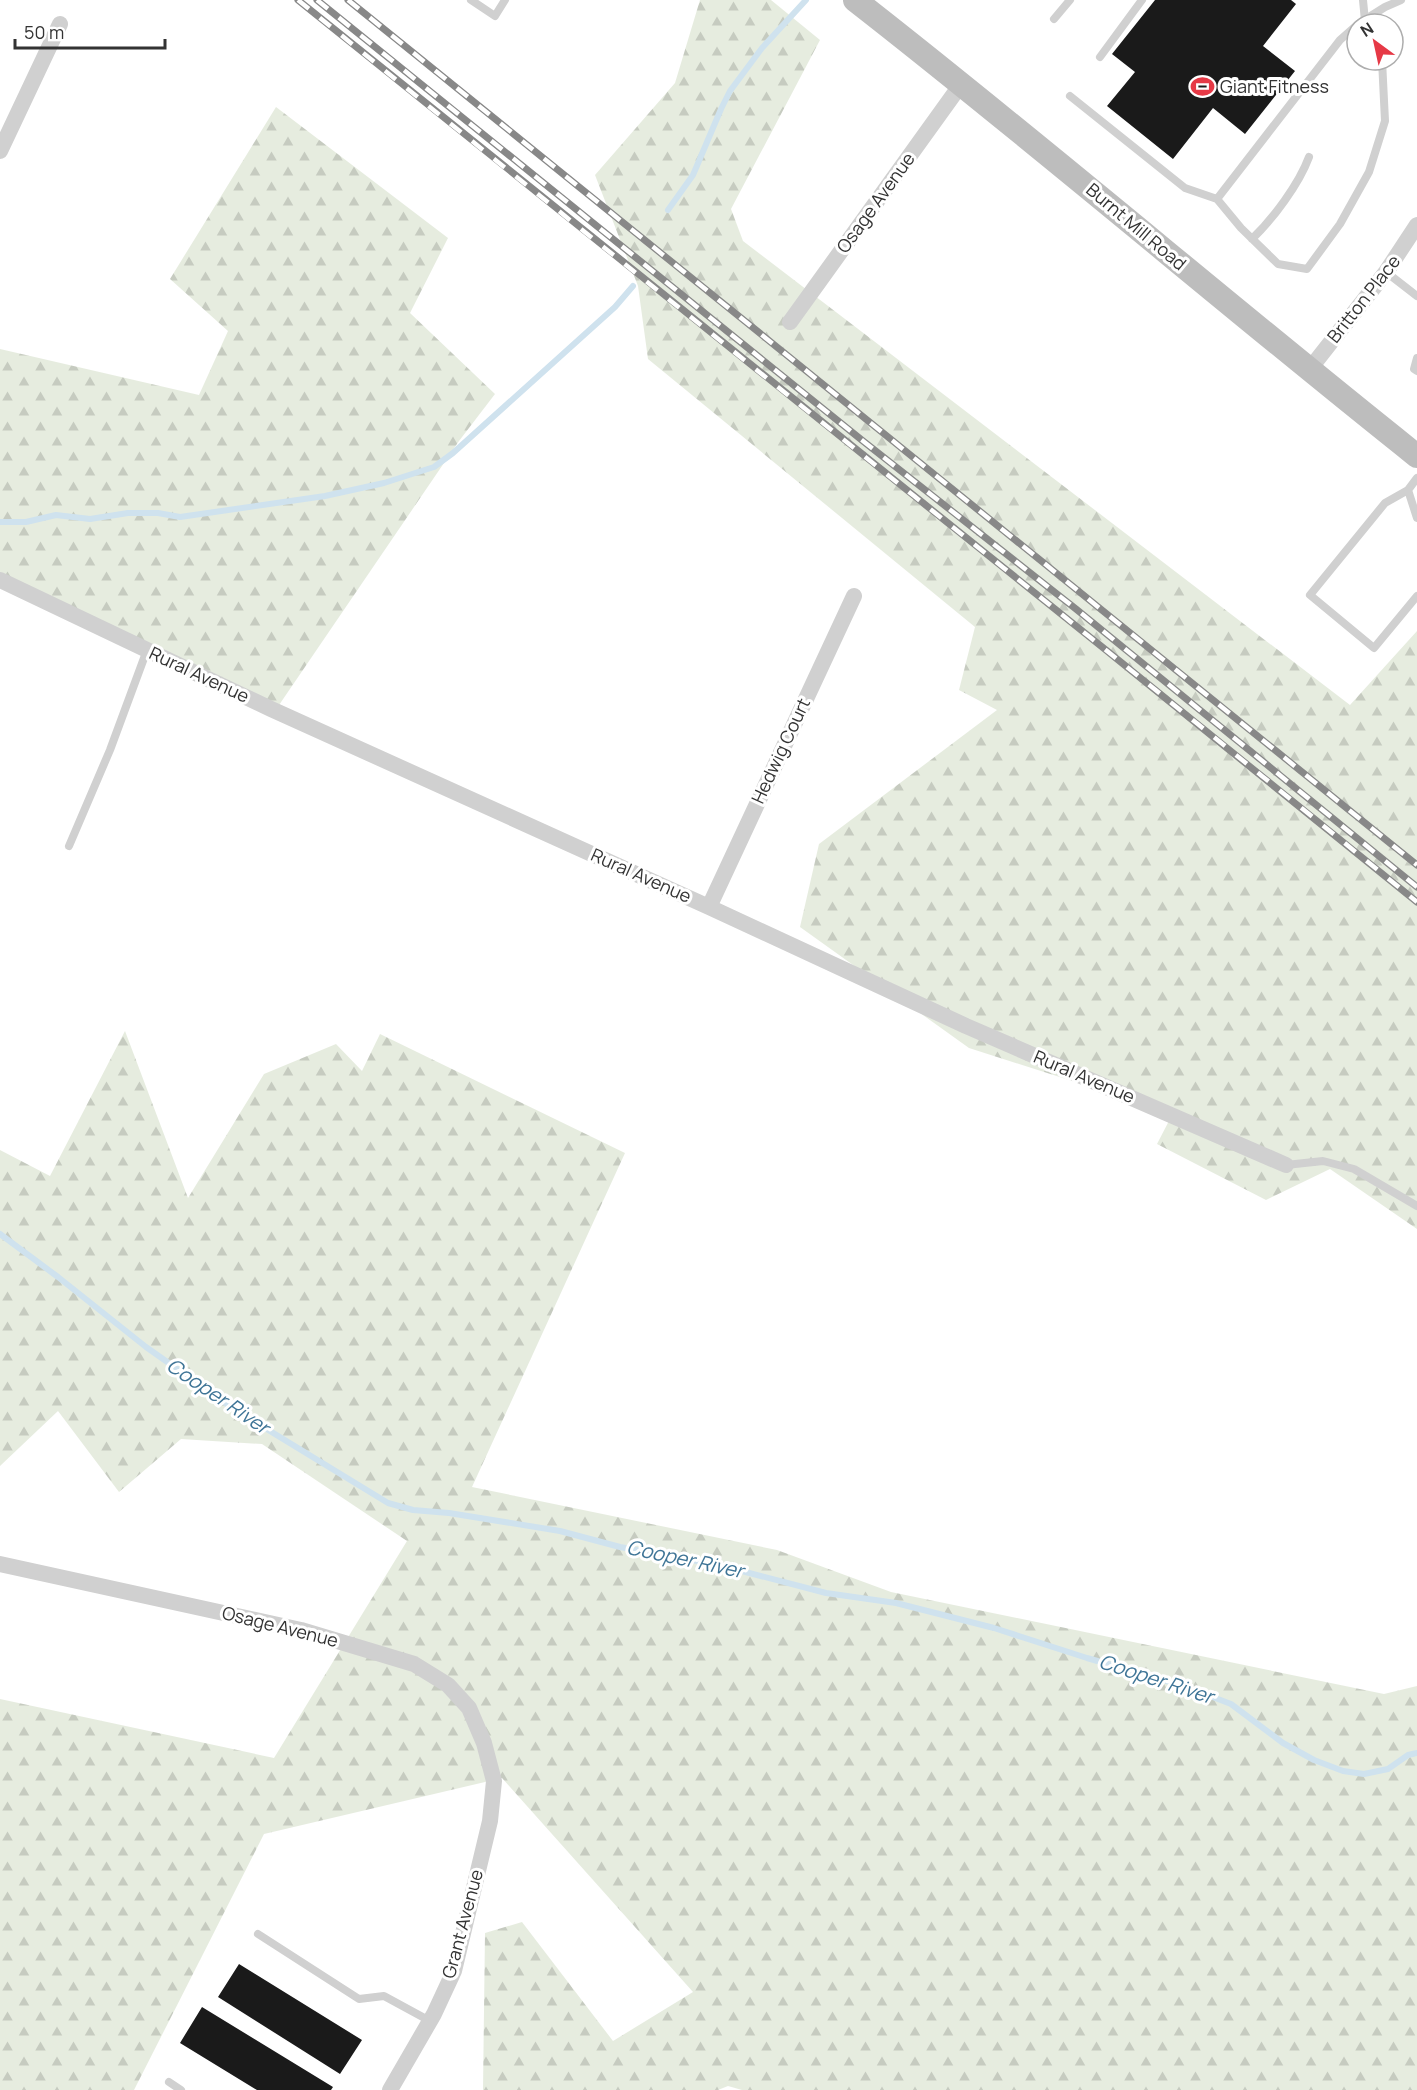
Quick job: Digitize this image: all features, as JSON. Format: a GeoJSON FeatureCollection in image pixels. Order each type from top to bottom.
{"type":"FeatureCollection","features":[{"type":"Feature","properties":{"kind":"main road","name":"Burnt Mill Road"},"geometry":{"type":"LineString","coordinates":[[855,0],[962,83],[1309,370],[1417,456]]}},
{"type":"Feature","properties":{"kind":"street"},"geometry":{"type":"LineString","coordinates":[[0,151],[60,24]]}},
{"type":"Feature","properties":{"kind":"street","name":"Osage Avenue"},"geometry":{"type":"LineString","coordinates":[[790,322],[962,83]]}},
{"type":"Feature","properties":{"kind":"street","name":"Britton Place"},"geometry":{"type":"LineString","coordinates":[[1309,370],[1386,272],[1417,225]]}},
{"type":"Feature","properties":{"kind":"street","name":"Rural Avenue"},"geometry":{"type":"LineString","coordinates":[[0,580],[271,709],[976,1030],[1286,1165]]}},
{"type":"Feature","properties":{"kind":"street","name":"Hedwig Court"},"geometry":{"type":"LineString","coordinates":[[709,907],[854,596]]}},
{"type":"Feature","properties":{"kind":"street","name":"Osage Avenue"},"geometry":{"type":"LineString","coordinates":[[0,1564],[301,1630],[414,1664],[448,1685],[469,1708],[484,1743],[494,1781]]}},
{"type":"Feature","properties":{"kind":"street","name":"Grant Avenue"},"geometry":{"type":"LineString","coordinates":[[390,2090],[430,2021],[454,1971],[490,1821],[494,1781]]}},
{"type":"Feature","properties":{"kind":"lane"},"geometry":{"type":"LineString","coordinates":[[471,0],[495,16],[505,0]]}},
{"type":"Feature","properties":{"kind":"lane"},"geometry":{"type":"LineString","coordinates":[[1054,19],[1071,0]]}},
{"type":"Feature","properties":{"kind":"lane"},"geometry":{"type":"LineString","coordinates":[[1100,57],[1142,0]]}},
{"type":"Feature","properties":{"kind":"lane"},"geometry":{"type":"LineString","coordinates":[[1380,12],[1401,0]]}},
{"type":"Feature","properties":{"kind":"lane"},"geometry":{"type":"LineString","coordinates":[[1217,199],[1345,36]]}},
{"type":"Feature","properties":{"kind":"lane"},"geometry":{"type":"LineString","coordinates":[[1070,96],[1185,188],[1217,199],[1252,239],[1278,264],[1307,269],[1340,224],[1369,172],[1385,121],[1383,72]]}},
{"type":"Feature","properties":{"kind":"lane"},"geometry":{"type":"LineString","coordinates":[[1252,239],[1271,221],[1303,172],[1309,157]]}},
{"type":"Feature","properties":{"kind":"lane"},"geometry":{"type":"LineString","coordinates":[[1386,272],[1417,296]]}},
{"type":"Feature","properties":{"kind":"lane"},"geometry":{"type":"LineString","coordinates":[[1417,358],[1414,369],[1417,371]]}},
{"type":"Feature","properties":{"kind":"lane"},"geometry":{"type":"LineString","coordinates":[[1417,478],[1408,490],[1385,502],[1310,595],[1374,648],[1417,596]]}},
{"type":"Feature","properties":{"kind":"lane"},"geometry":{"type":"LineString","coordinates":[[1408,490],[1417,518]]}},
{"type":"Feature","properties":{"kind":"lane"},"geometry":{"type":"LineString","coordinates":[[69,846],[110,750],[147,650]]}},
{"type":"Feature","properties":{"kind":"lane"},"geometry":{"type":"LineString","coordinates":[[1286,1165],[1323,1161],[1354,1169],[1417,1206]]}},
{"type":"Feature","properties":{"kind":"lane"},"geometry":{"type":"LineString","coordinates":[[258,1934],[359,1999],[384,1996],[430,2021]]}},
{"type":"Feature","properties":{"kind":"lane"},"geometry":{"type":"LineString","coordinates":[[169,2082],[182,2090]]}},
{"type":"Feature","properties":{"kind":"green space"},"geometry":{"type":"Polygon","coordinates":[[[700,0],[771,0],[820,40],[731,209],[743,241],[1350,705],[1417,631],[1417,1229],[1330,1169],[1266,1200],[1157,1144],[1171,1117],[1094,1088],[969,1048],[800,927],[819,844],[997,710],[959,690],[975,627],[648,359],[638,286],[595,175],[675,83],[700,0]]]}},
{"type":"Feature","properties":{"kind":"green space"},"geometry":{"type":"Polygon","coordinates":[[[276,107],[448,238],[410,313],[495,394],[459,441],[277,708],[0,577],[0,349],[199,395],[228,331],[170,279],[276,107]]]}},
{"type":"Feature","properties":{"kind":"green space"},"geometry":{"type":"Polygon","coordinates":[[[125,1031],[188,1198],[264,1074],[336,1044],[362,1071],[380,1034],[625,1153],[472,1487],[777,1550],[891,1592],[1384,1694],[1417,1686],[1417,2090],[742,2090],[728,2086],[718,2090],[483,2090],[485,1933],[522,1922],[613,2041],[693,1992],[502,1778],[264,1834],[134,2090],[0,2090],[0,1699],[274,1758],[407,1541],[262,1444],[181,1439],[119,1492],[58,1411],[0,1466],[0,1150],[50,1176],[125,1031]]]}},
{"type":"Feature","properties":{"kind":"building","name":"Giant Fitness"},"geometry":{"type":"Polygon","coordinates":[[[1155,0],[1291,0],[1296,4],[1263,46],[1295,71],[1245,134],[1213,108],[1173,159],[1107,106],[1135,72],[1112,54],[1155,0]]]}},
{"type":"Feature","properties":{"kind":"building"},"geometry":{"type":"Polygon","coordinates":[[[239,1964],[362,2040],[340,2074],[218,1997],[239,1964]]]}},
{"type":"Feature","properties":{"kind":"building"},"geometry":{"type":"Polygon","coordinates":[[[202,2007],[333,2087],[331,2090],[257,2090],[180,2043],[202,2007]]]}},
{"type":"Feature","properties":{"kind":"waterway"},"geometry":{"type":"LineString","coordinates":[[668,210],[693,175],[730,91],[762,48],[806,0]]}},
{"type":"Feature","properties":{"kind":"waterway"},"geometry":{"type":"LineString","coordinates":[[0,522],[26,522],[56,515],[90,519],[128,513],[158,513],[180,517],[325,496],[384,483],[434,467],[453,453],[615,307],[633,286]]}},
{"type":"Feature","properties":{"kind":"waterway","name":"Cooper River"},"geometry":{"type":"LineString","coordinates":[[0,1234],[146,1347],[234,1409],[388,1503],[413,1510],[449,1513],[560,1531],[620,1547],[719,1565],[826,1593],[896,1603],[994,1628],[1184,1686],[1231,1704],[1283,1743],[1314,1760],[1343,1771],[1364,1774],[1388,1769],[1408,1755],[1417,1753]]}},
{"type":"Feature","properties":{"kind":"railway"},"geometry":{"type":"LineString","coordinates":[[298,0],[1417,902]]}},
{"type":"Feature","properties":{"kind":"railway"},"geometry":{"type":"LineString","coordinates":[[317,0],[863,441],[1076,609],[1417,887]]}},
{"type":"Feature","properties":{"kind":"railway"},"geometry":{"type":"LineString","coordinates":[[348,0],[1417,865]]}},
{"type":"Feature","properties":{"kind":"place","name":"Giant Fitness"},"geometry":{"type":"Point","coordinates":[1202,87]}}]}
